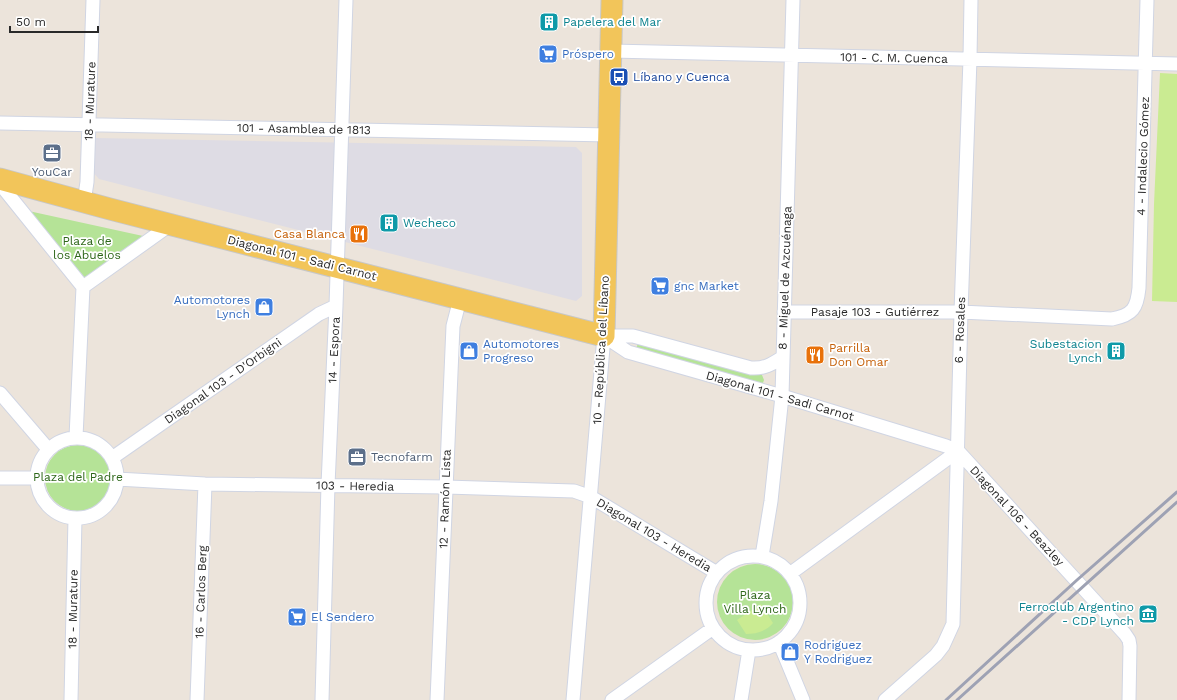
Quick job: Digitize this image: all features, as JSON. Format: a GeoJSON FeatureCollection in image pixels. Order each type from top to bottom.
{"type":"FeatureCollection","features":[{"type":"Feature","properties":{"kind":"main road","name":"10 - República del Líbano"},"geometry":{"type":"LineString","coordinates":[[604,336],[612,0]]}},
{"type":"Feature","properties":{"kind":"main road","name":"Diagonal 101 - Sadi Carnot"},"geometry":{"type":"LineString","coordinates":[[0,179],[604,336]]}},
{"type":"Feature","properties":{"kind":"street","name":"18 - Murature"},"geometry":{"type":"LineString","coordinates":[[84,202],[87,182],[90,126],[93,0]]}},
{"type":"Feature","properties":{"kind":"street","name":"14 - Espora"},"geometry":{"type":"LineString","coordinates":[[322,700],[328,485],[338,267],[346,0]]}},
{"type":"Feature","properties":{"kind":"street","name":"8 - Miguel de Azcuénaga"},"geometry":{"type":"LineString","coordinates":[[762,556],[771,502],[782,396],[793,0]]}},
{"type":"Feature","properties":{"kind":"street","name":"6 - Rosales"},"geometry":{"type":"LineString","coordinates":[[885,700],[936,655],[944,646],[953,624],[971,0]]}},
{"type":"Feature","properties":{"kind":"street","name":"4 - Indalecio Gómez"},"geometry":{"type":"LineString","coordinates":[[1132,311],[1138,301],[1139,288],[1147,0]]}},
{"type":"Feature","properties":{"kind":"street","name":"101 - C. M. Cuenca"},"geometry":{"type":"LineString","coordinates":[[610,51],[1177,64]]}},
{"type":"Feature","properties":{"kind":"street","name":"101 - Asamblea de 1813"},"geometry":{"type":"LineString","coordinates":[[0,123],[90,126],[609,135]]}},
{"type":"Feature","properties":{"kind":"street"},"geometry":{"type":"LineString","coordinates":[[0,184],[84,287],[76,437]]}},
{"type":"Feature","properties":{"kind":"street"},"geometry":{"type":"LineString","coordinates":[[84,287],[170,224]]}},
{"type":"Feature","properties":{"kind":"street","name":"12 - Ramón Lista"},"geometry":{"type":"LineString","coordinates":[[437,700],[453,326],[460,299]]}},
{"type":"Feature","properties":{"kind":"street","name":"Diagonal 103 - D'Orbigni"},"geometry":{"type":"LineString","coordinates":[[112,458],[319,314],[336,306]]}},
{"type":"Feature","properties":{"kind":"street","name":"Pasaje 103 - Gutiérrez"},"geometry":{"type":"LineString","coordinates":[[784,312],[961,312],[1112,318],[1123,317],[1132,311]]}},
{"type":"Feature","properties":{"kind":"street","name":"Diagonal 101 - Sadi Carnot"},"geometry":{"type":"LineString","coordinates":[[604,336],[633,336],[759,369],[766,367],[783,356]]}},
{"type":"Feature","properties":{"kind":"street","name":"Diagonal 101 - Sadi Carnot"},"geometry":{"type":"LineString","coordinates":[[604,336],[628,352],[782,396],[946,446],[958,452]]}},
{"type":"Feature","properties":{"kind":"street","name":"10 - República del Líbano"},"geometry":{"type":"LineString","coordinates":[[573,700],[604,336]]}},
{"type":"Feature","properties":{"kind":"street"},"geometry":{"type":"LineString","coordinates":[[0,393],[48,449]]}},
{"type":"Feature","properties":{"kind":"street"},"geometry":{"type":"LineString","coordinates":[[76,437],[97,443],[106,450],[115,465],[117,479],[115,492],[104,507],[87,517],[74,518],[63,516],[52,510],[44,501],[39,490],[37,478],[40,463],[48,449],[61,441],[76,437]]}},
{"type":"Feature","properties":{"kind":"street"},"geometry":{"type":"LineString","coordinates":[[790,573],[958,452]]}},
{"type":"Feature","properties":{"kind":"street","name":"Diagonal 106 - Beazley"},"geometry":{"type":"LineString","coordinates":[[958,452],[1125,634],[1129,640],[1130,646],[1129,700]]}},
{"type":"Feature","properties":{"kind":"street"},"geometry":{"type":"LineString","coordinates":[[0,478],[37,478]]}},
{"type":"Feature","properties":{"kind":"street","name":"103 - Heredia"},"geometry":{"type":"LineString","coordinates":[[117,479],[205,484],[446,487],[574,491],[591,497]]}},
{"type":"Feature","properties":{"kind":"street","name":"16 - Carlos Berg"},"geometry":{"type":"LineString","coordinates":[[197,700],[205,484]]}},
{"type":"Feature","properties":{"kind":"street","name":"Diagonal 103 - Heredia"},"geometry":{"type":"LineString","coordinates":[[591,497],[717,572]]}},
{"type":"Feature","properties":{"kind":"street","name":"18 - Murature"},"geometry":{"type":"LineString","coordinates":[[71,700],[74,518]]}},
{"type":"Feature","properties":{"kind":"street"},"geometry":{"type":"LineString","coordinates":[[748,555],[762,556],[773,559],[790,573],[799,589],[800,611],[791,631],[779,642],[760,650],[749,650],[728,643],[712,628],[708,618],[706,604],[707,590],[713,577],[722,566],[734,559],[748,555]]}},
{"type":"Feature","properties":{"kind":"street"},"geometry":{"type":"LineString","coordinates":[[612,700],[712,628]]}},
{"type":"Feature","properties":{"kind":"street"},"geometry":{"type":"LineString","coordinates":[[779,642],[804,700]]}},
{"type":"Feature","properties":{"kind":"street"},"geometry":{"type":"LineString","coordinates":[[741,700],[749,650]]}},
{"type":"Feature","properties":{"kind":"shaded area"},"geometry":{"type":"Polygon","coordinates":[[[96,138],[576,147],[582,153],[582,296],[576,301],[99,179],[92,171],[96,138]]]}},
{"type":"Feature","properties":{"kind":"green space"},"geometry":{"type":"Polygon","coordinates":[[[1160,73],[1177,74],[1177,302],[1152,301],[1154,204],[1160,73]]]}},
{"type":"Feature","properties":{"kind":"green space","name":"Plaza de los Abuelos"},"geometry":{"type":"Polygon","coordinates":[[[24,210],[143,236],[83,279],[24,210]]]}},
{"type":"Feature","properties":{"kind":"green space"},"geometry":{"type":"Polygon","coordinates":[[[642,342],[762,375],[764,380],[763,383],[757,385],[636,348],[638,344],[642,342]]]}},
{"type":"Feature","properties":{"kind":"green space","name":"Plaza del Padre"},"geometry":{"type":"Polygon","coordinates":[[[78,445],[91,448],[101,455],[108,465],[111,478],[108,491],[101,501],[91,508],[78,511],[65,508],[55,501],[48,491],[45,478],[48,465],[55,455],[65,448],[78,445]]]}},
{"type":"Feature","properties":{"kind":"green space","name":"Plaza Villa Lynch"},"geometry":{"type":"Polygon","coordinates":[[[747,564],[763,564],[776,570],[787,581],[793,594],[791,617],[776,634],[763,640],[747,640],[734,634],[719,617],[717,610],[717,594],[723,581],[740,566],[747,564]]]}},
{"type":"Feature","properties":{"kind":"green space"},"geometry":{"type":"Polygon","coordinates":[[[761,604],[773,623],[761,632],[746,634],[737,620],[761,604]]]}},
{"type":"Feature","properties":{"kind":"railway"},"geometry":{"type":"LineString","coordinates":[[946,700],[1077,580],[1177,492]]}},
{"type":"Feature","properties":{"kind":"railway"},"geometry":{"type":"LineString","coordinates":[[957,700],[1177,502]]}},
{"type":"Feature","properties":{"kind":"place","name":"Papelera del Mar"},"geometry":{"type":"Point","coordinates":[549,22]}},
{"type":"Feature","properties":{"kind":"place","name":"Próspero"},"geometry":{"type":"Point","coordinates":[548,54]}},
{"type":"Feature","properties":{"kind":"place","name":"Líbano y Cuenca"},"geometry":{"type":"Point","coordinates":[619,77]}},
{"type":"Feature","properties":{"kind":"place","name":"YouCar"},"geometry":{"type":"Point","coordinates":[52,153]}},
{"type":"Feature","properties":{"kind":"place","name":"Wecheco"},"geometry":{"type":"Point","coordinates":[389,223]}},
{"type":"Feature","properties":{"kind":"place","name":"Casa Blanca"},"geometry":{"type":"Point","coordinates":[359,234]}},
{"type":"Feature","properties":{"kind":"place","name":"gnc Market"},"geometry":{"type":"Point","coordinates":[660,286]}},
{"type":"Feature","properties":{"kind":"place","name":"Automotores Lynch"},"geometry":{"type":"Point","coordinates":[264,307]}},
{"type":"Feature","properties":{"kind":"place","name":"Automotores Progreso"},"geometry":{"type":"Point","coordinates":[469,351]}},
{"type":"Feature","properties":{"kind":"place","name":"Subestacion Lynch"},"geometry":{"type":"Point","coordinates":[1116,351]}},
{"type":"Feature","properties":{"kind":"place","name":"Parrilla Don Omar"},"geometry":{"type":"Point","coordinates":[815,355]}},
{"type":"Feature","properties":{"kind":"place","name":"Tecnofarm"},"geometry":{"type":"Point","coordinates":[357,457]}},
{"type":"Feature","properties":{"kind":"place","name":"Ferroclub Argentino - CDP Lynch"},"geometry":{"type":"Point","coordinates":[1148,614]}},
{"type":"Feature","properties":{"kind":"place","name":"El Sendero"},"geometry":{"type":"Point","coordinates":[297,617]}},
{"type":"Feature","properties":{"kind":"place","name":"Rodriguez Y Rodriguez"},"geometry":{"type":"Point","coordinates":[790,652]}}]}
